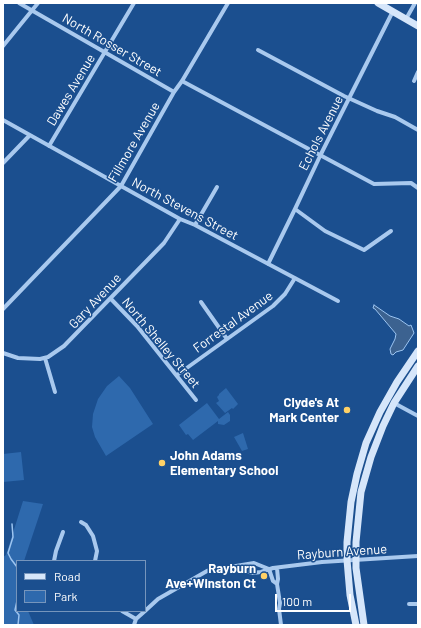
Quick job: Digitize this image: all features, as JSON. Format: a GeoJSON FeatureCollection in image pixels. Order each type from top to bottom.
{"type":"FeatureCollection","features":[{"type":"Feature","properties":{"kind":"main road"},"geometry":{"type":"LineString","coordinates":[[378,3],[418,26]]}},
{"type":"Feature","properties":{"kind":"main road"},"geometry":{"type":"LineString","coordinates":[[356,625],[350,595],[347,542],[350,508],[357,474],[366,444],[388,397],[400,376],[418,351]]}},
{"type":"Feature","properties":{"kind":"main road"},"geometry":{"type":"LineString","coordinates":[[364,625],[356,570],[357,527],[361,492],[377,441],[394,403],[418,366]]}},
{"type":"Feature","properties":{"kind":"street","name":"North Rosser Street"},"geometry":{"type":"LineString","coordinates":[[19,3],[174,92]]}},
{"type":"Feature","properties":{"kind":"street"},"geometry":{"type":"LineString","coordinates":[[3,46],[38,3]]}},
{"type":"Feature","properties":{"kind":"street","name":"Dawes Avenue"},"geometry":{"type":"LineString","coordinates":[[49,146],[106,53],[134,3]]}},
{"type":"Feature","properties":{"kind":"street","name":"Fillmore Avenue"},"geometry":{"type":"LineString","coordinates":[[3,309],[121,186],[174,92],[228,3]]}},
{"type":"Feature","properties":{"kind":"street"},"geometry":{"type":"LineString","coordinates":[[406,19],[415,3]]}},
{"type":"Feature","properties":{"kind":"street","name":"Echols Avenue"},"geometry":{"type":"LineString","coordinates":[[268,264],[321,154],[393,11]]}},
{"type":"Feature","properties":{"kind":"street"},"geometry":{"type":"LineString","coordinates":[[258,50],[344,96],[377,111],[395,117],[418,130]]}},
{"type":"Feature","properties":{"kind":"street"},"geometry":{"type":"LineString","coordinates":[[414,81],[418,72]]}},
{"type":"Feature","properties":{"kind":"street"},"geometry":{"type":"LineString","coordinates":[[182,81],[321,154],[374,184],[411,183],[418,188]]}},
{"type":"Feature","properties":{"kind":"street","name":"North Stevens Street"},"geometry":{"type":"LineString","coordinates":[[3,120],[180,219],[195,225],[338,301]]}},
{"type":"Feature","properties":{"kind":"street"},"geometry":{"type":"LineString","coordinates":[[3,163],[30,135]]}},
{"type":"Feature","properties":{"kind":"street"},"geometry":{"type":"LineString","coordinates":[[195,225],[217,187]]}},
{"type":"Feature","properties":{"kind":"street"},"geometry":{"type":"LineString","coordinates":[[295,209],[325,231],[364,250],[391,231]]}},
{"type":"Feature","properties":{"kind":"street","name":"Gary Avenue"},"geometry":{"type":"LineString","coordinates":[[3,354],[33,360],[45,358],[60,350],[70,342],[164,244],[180,219]]}},
{"type":"Feature","properties":{"kind":"street","name":"Forrestal Avenue"},"geometry":{"type":"LineString","coordinates":[[177,375],[280,301],[295,278]]}},
{"type":"Feature","properties":{"kind":"street","name":"North Shelley Street"},"geometry":{"type":"LineString","coordinates":[[111,299],[137,326],[196,400]]}},
{"type":"Feature","properties":{"kind":"street"},"geometry":{"type":"LineString","coordinates":[[201,302],[227,339]]}},
{"type":"Feature","properties":{"kind":"street"},"geometry":{"type":"LineString","coordinates":[[45,358],[55,392]]}},
{"type":"Feature","properties":{"kind":"street"},"geometry":{"type":"LineString","coordinates":[[394,403],[418,416]]}},
{"type":"Feature","properties":{"kind":"street"},"geometry":{"type":"LineString","coordinates":[[81,522],[86,525],[93,536],[97,551],[95,560]]}},
{"type":"Feature","properties":{"kind":"street"},"geometry":{"type":"LineString","coordinates":[[54,560],[63,532]]}},
{"type":"Feature","properties":{"kind":"street","name":"Rayburn Avenue"},"geometry":{"type":"LineString","coordinates":[[230,567],[253,573],[269,569],[322,562],[418,556]]}},
{"type":"Feature","properties":{"kind":"street","name":"Rayburn Avenue"},"geometry":{"type":"LineString","coordinates":[[146,610],[158,599],[200,574],[217,568],[254,563],[269,569]]}},
{"type":"Feature","properties":{"kind":"street"},"geometry":{"type":"LineString","coordinates":[[277,568],[281,625]]}},
{"type":"Feature","properties":{"kind":"street"},"geometry":{"type":"LineString","coordinates":[[269,569],[273,581],[277,584]]}},
{"type":"Feature","properties":{"kind":"street"},"geometry":{"type":"LineString","coordinates":[[409,604],[418,604]]}},
{"type":"Feature","properties":{"kind":"street"},"geometry":{"type":"LineString","coordinates":[[124,612],[136,619]]}},
{"type":"Feature","properties":{"kind":"street","name":"Rayburn Avenue"},"geometry":{"type":"LineString","coordinates":[[134,625],[136,619],[144,612]]}},
{"type":"Feature","properties":{"kind":"green space"},"geometry":{"type":"Polygon","coordinates":[[[119,376],[130,388],[153,424],[106,456],[95,437],[92,427],[93,414],[98,399],[107,386],[119,376]]]}},
{"type":"Feature","properties":{"kind":"green space"},"geometry":{"type":"Polygon","coordinates":[[[226,388],[238,404],[233,409],[232,408],[225,413],[216,403],[219,401],[217,397],[219,394],[226,388]]]}},
{"type":"Feature","properties":{"kind":"green space"},"geometry":{"type":"Polygon","coordinates":[[[207,403],[219,419],[228,412],[230,415],[230,421],[224,425],[218,424],[218,421],[193,440],[188,434],[186,435],[179,425],[207,403]]]}},
{"type":"Feature","properties":{"kind":"green space"},"geometry":{"type":"Polygon","coordinates":[[[243,433],[248,449],[242,451],[234,437],[243,433]]]}},
{"type":"Feature","properties":{"kind":"green space"},"geometry":{"type":"Polygon","coordinates":[[[21,452],[24,480],[3,482],[3,454],[21,452]]]}},
{"type":"Feature","properties":{"kind":"green space"},"geometry":{"type":"Polygon","coordinates":[[[23,501],[43,504],[24,560],[16,560],[16,612],[28,612],[34,625],[3,625],[3,557],[6,555],[23,501]]]}},
{"type":"Feature","properties":{"kind":"shaded area"},"geometry":{"type":"Polygon","coordinates":[[[374,305],[390,316],[399,319],[409,326],[411,325],[414,333],[403,350],[396,352],[393,355],[391,354],[390,349],[396,334],[373,308],[374,305]]]}},
{"type":"Feature","properties":{"kind":"waterway"},"geometry":{"type":"LineString","coordinates":[[12,524],[13,537],[8,553],[16,566]]}},
{"type":"Feature","properties":{"kind":"waterway"},"geometry":{"type":"LineString","coordinates":[[16,606],[16,611]]}},
{"type":"Feature","properties":{"kind":"waterway"},"geometry":{"type":"LineString","coordinates":[[17,612],[19,615],[18,625]]}},
{"type":"Feature","properties":{"kind":"place","name":"Clyde's At Mark Center"},"geometry":{"type":"Point","coordinates":[347,410]}},
{"type":"Feature","properties":{"kind":"place","name":"John Adams Elementary School"},"geometry":{"type":"Point","coordinates":[162,463]}},
{"type":"Feature","properties":{"kind":"place","name":"Rayburn Ave+Winston Ct"},"geometry":{"type":"Point","coordinates":[264,576]}}]}
